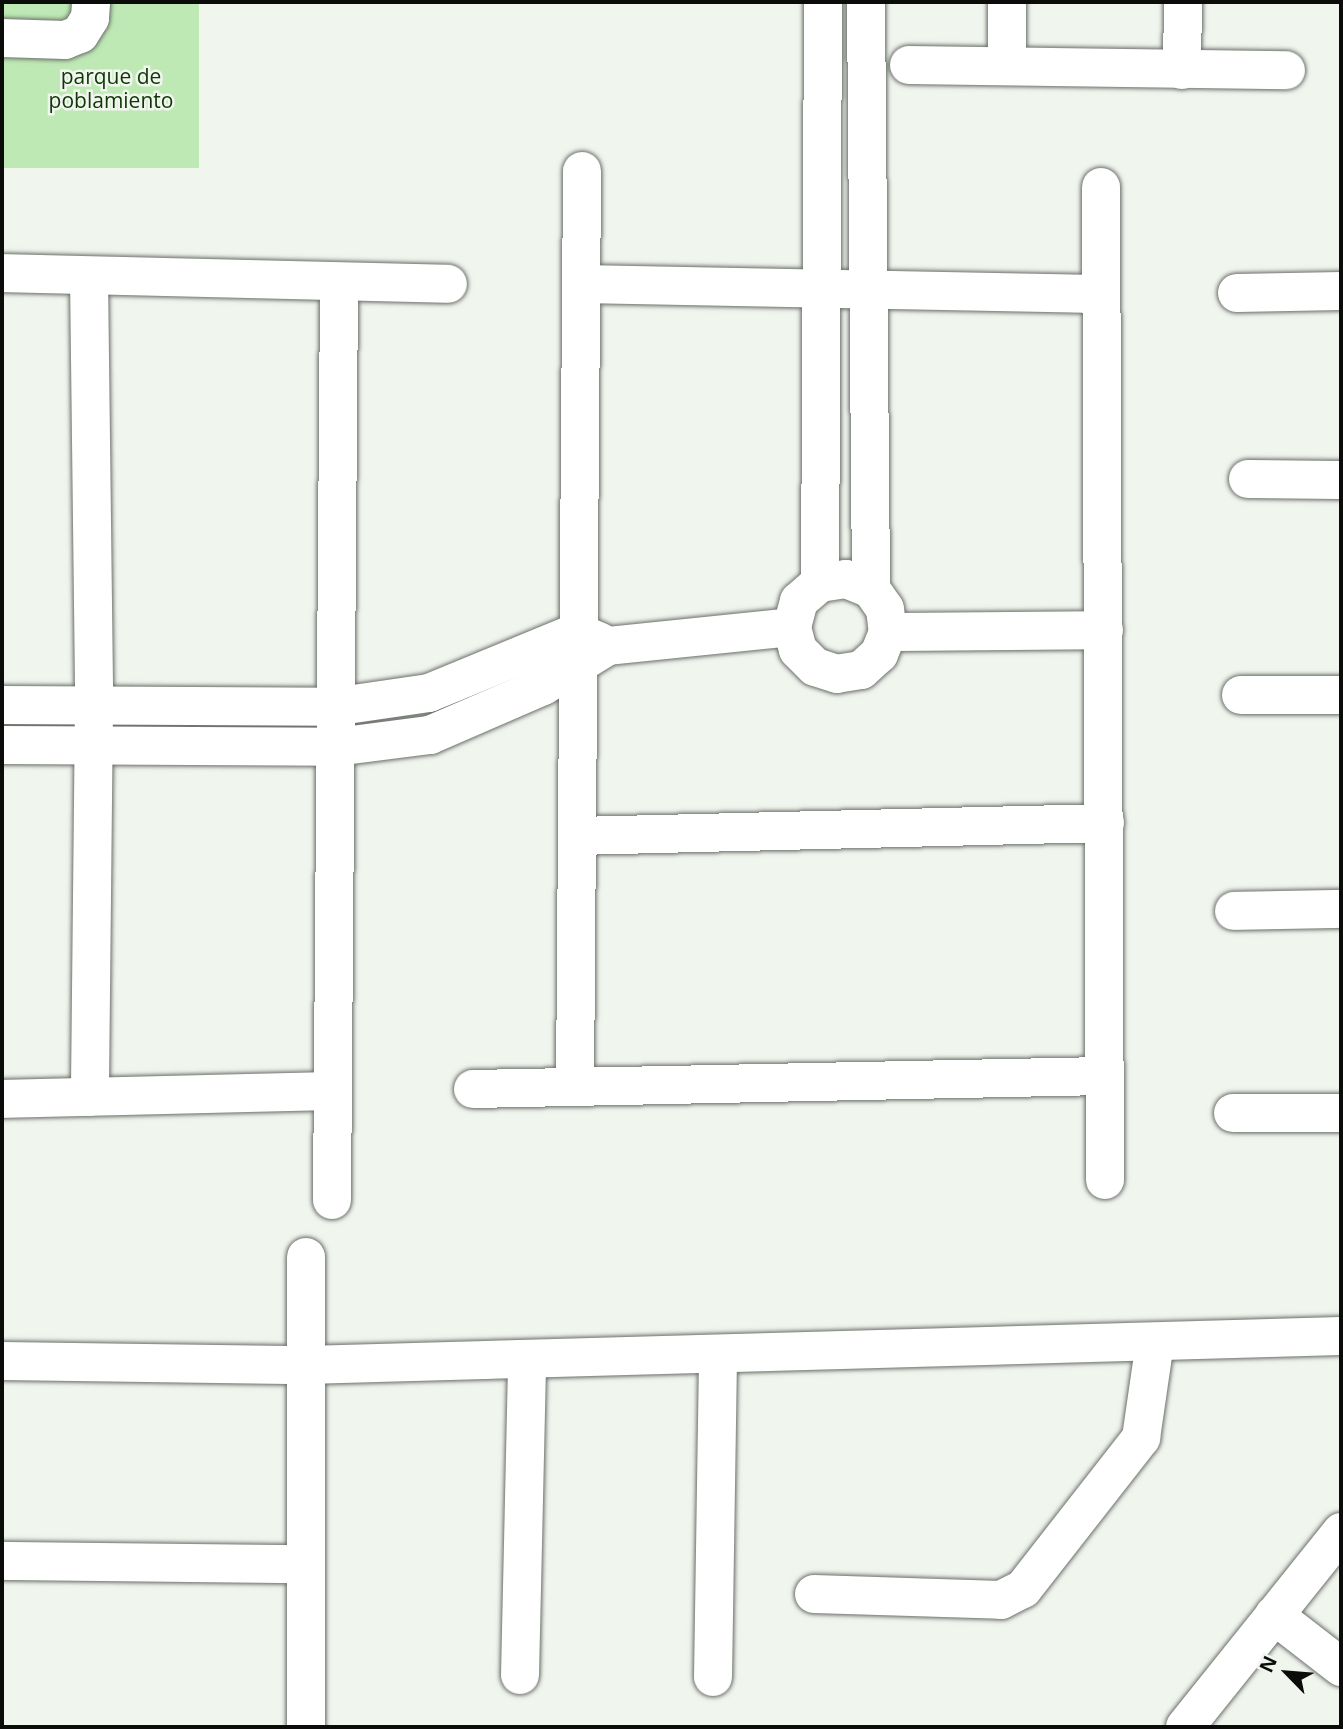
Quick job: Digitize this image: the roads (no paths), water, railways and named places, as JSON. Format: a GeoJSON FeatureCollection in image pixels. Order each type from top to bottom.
{"type":"FeatureCollection","features":[{"type":"Feature","properties":{"kind":"street"},"geometry":{"type":"LineString","coordinates":[[2,38],[65,40],[80,34],[90,18],[91,2]]}},
{"type":"Feature","properties":{"kind":"street"},"geometry":{"type":"LineString","coordinates":[[820,583],[819,289],[823,2]]}},
{"type":"Feature","properties":{"kind":"street"},"geometry":{"type":"LineString","coordinates":[[866,2],[871,589]]}},
{"type":"Feature","properties":{"kind":"street"},"geometry":{"type":"LineString","coordinates":[[1007,2],[1007,65]]}},
{"type":"Feature","properties":{"kind":"street"},"geometry":{"type":"LineString","coordinates":[[1182,70],[1183,2]]}},
{"type":"Feature","properties":{"kind":"street"},"geometry":{"type":"LineString","coordinates":[[909,65],[1286,70]]}},
{"type":"Feature","properties":{"kind":"street"},"geometry":{"type":"LineString","coordinates":[[821,106],[867,107]]}},
{"type":"Feature","properties":{"kind":"street"},"geometry":{"type":"LineString","coordinates":[[575,1087],[577,836],[588,648],[581,284],[582,171]]}},
{"type":"Feature","properties":{"kind":"street"},"geometry":{"type":"LineString","coordinates":[[1101,187],[1105,1180]]}},
{"type":"Feature","properties":{"kind":"street"},"geometry":{"type":"LineString","coordinates":[[2,272],[447,284]]}},
{"type":"Feature","properties":{"kind":"street"},"geometry":{"type":"LineString","coordinates":[[89,276],[94,705],[90,1097]]}},
{"type":"Feature","properties":{"kind":"street"},"geometry":{"type":"LineString","coordinates":[[332,1200],[336,747],[333,707],[339,283]]}},
{"type":"Feature","properties":{"kind":"street"},"geometry":{"type":"LineString","coordinates":[[581,284],[1101,294]]}},
{"type":"Feature","properties":{"kind":"street"},"geometry":{"type":"LineString","coordinates":[[1237,292],[1341,291]]}},
{"type":"Feature","properties":{"kind":"street"},"geometry":{"type":"LineString","coordinates":[[1248,479],[1341,480]]}},
{"type":"Feature","properties":{"kind":"street"},"geometry":{"type":"LineString","coordinates":[[846,579],[871,589],[885,609],[888,632],[879,654],[861,670],[837,674],[815,667],[798,650],[792,627],[799,601],[820,583],[846,579]]}},
{"type":"Feature","properties":{"kind":"street"},"geometry":{"type":"LineString","coordinates":[[2,705],[333,707],[429,694],[588,648],[792,627]]}},
{"type":"Feature","properties":{"kind":"street"},"geometry":{"type":"LineString","coordinates":[[888,632],[1104,629]]}},
{"type":"Feature","properties":{"kind":"street"},"geometry":{"type":"LineString","coordinates":[[2,745],[336,747],[430,735],[543,686],[588,648]]}},
{"type":"Feature","properties":{"kind":"street"},"geometry":{"type":"LineString","coordinates":[[1241,695],[1341,695]]}},
{"type":"Feature","properties":{"kind":"street"},"geometry":{"type":"LineString","coordinates":[[577,836],[1105,823]]}},
{"type":"Feature","properties":{"kind":"street"},"geometry":{"type":"LineString","coordinates":[[1234,911],[1341,909]]}},
{"type":"Feature","properties":{"kind":"street"},"geometry":{"type":"LineString","coordinates":[[473,1089],[1105,1076]]}},
{"type":"Feature","properties":{"kind":"street"},"geometry":{"type":"LineString","coordinates":[[2,1099],[333,1091]]}},
{"type":"Feature","properties":{"kind":"street"},"geometry":{"type":"LineString","coordinates":[[1233,1113],[1341,1113]]}},
{"type":"Feature","properties":{"kind":"street"},"geometry":{"type":"LineString","coordinates":[[306,1257],[306,1727]]}},
{"type":"Feature","properties":{"kind":"street"},"geometry":{"type":"LineString","coordinates":[[2,1361],[306,1365],[1341,1336]]}},
{"type":"Feature","properties":{"kind":"street"},"geometry":{"type":"LineString","coordinates":[[814,1594],[1001,1600],[1023,1589],[1141,1438],[1154,1342]]}},
{"type":"Feature","properties":{"kind":"street"},"geometry":{"type":"LineString","coordinates":[[713,1677],[718,1354]]}},
{"type":"Feature","properties":{"kind":"street"},"geometry":{"type":"LineString","coordinates":[[520,1675],[527,1359]]}},
{"type":"Feature","properties":{"kind":"street"},"geometry":{"type":"LineString","coordinates":[[1185,1727],[1341,1532]]}},
{"type":"Feature","properties":{"kind":"street"},"geometry":{"type":"LineString","coordinates":[[2,1561],[306,1564]]}},
{"type":"Feature","properties":{"kind":"street"},"geometry":{"type":"LineString","coordinates":[[1274,1615],[1341,1667]]}},
{"type":"Feature","properties":{"kind":"park label","name":"parque de poblamiento"},"geometry":{"type":"Point","coordinates":[111,88]}}]}
